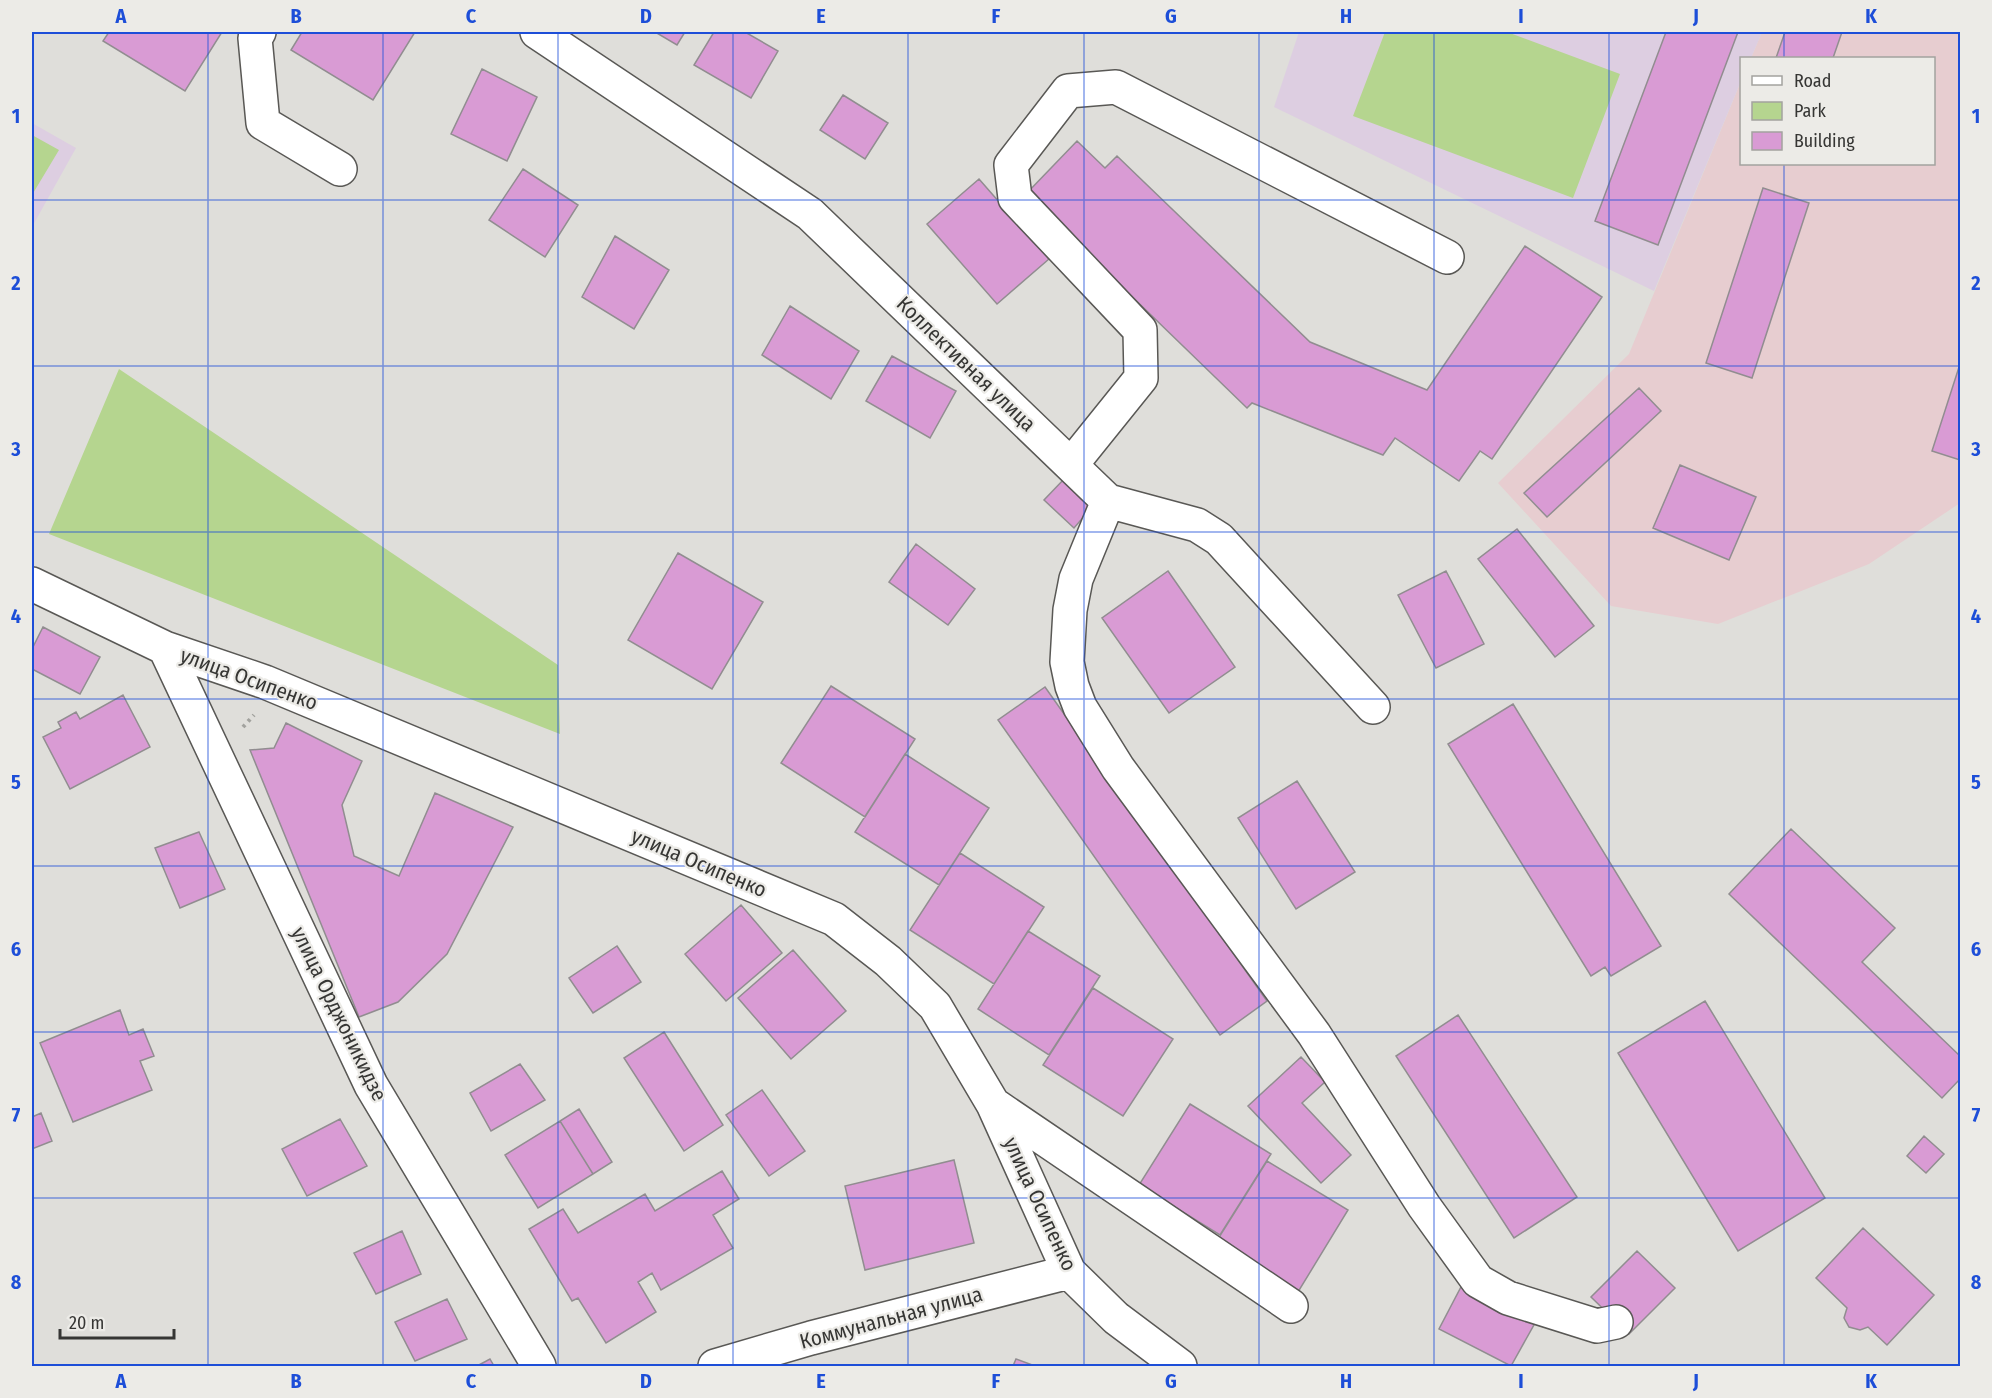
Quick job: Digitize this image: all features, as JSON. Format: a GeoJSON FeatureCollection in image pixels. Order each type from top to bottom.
{"type":"FeatureCollection","features":[{"type":"Feature","properties":{"kind":"street"},"geometry":{"type":"LineString","coordinates":[[260,32],[255,38],[263,123],[340,169]]}},
{"type":"Feature","properties":{"kind":"street","name":"Коллективная улица"},"geometry":{"type":"LineString","coordinates":[[537,32],[810,214],[1108,501],[1197,525],[1219,539],[1373,707]]}},
{"type":"Feature","properties":{"kind":"street"},"geometry":{"type":"LineString","coordinates":[[1071,465],[1141,378],[1140,330],[1015,198],[1011,165],[1068,91],[1116,87],[1448,257]]}},
{"type":"Feature","properties":{"kind":"street"},"geometry":{"type":"LineString","coordinates":[[1108,501],[1076,579],[1070,610],[1067,662],[1072,686],[1080,707],[1118,768],[1314,1034],[1424,1206],[1478,1281],[1508,1298],[1598,1326],[1617,1322]]}},
{"type":"Feature","properties":{"kind":"street","name":"улица Осипенко"},"geometry":{"type":"LineString","coordinates":[[32,584],[165,648],[275,687],[834,919],[888,961],[935,1006],[993,1104],[1069,1272],[1116,1318],[1180,1366]]}},
{"type":"Feature","properties":{"kind":"street","name":"улица Орджоникидзе"},"geometry":{"type":"LineString","coordinates":[[165,648],[371,1085],[539,1366]]}},
{"type":"Feature","properties":{"kind":"street"},"geometry":{"type":"LineString","coordinates":[[993,1104],[1291,1306]]}},
{"type":"Feature","properties":{"kind":"street","name":"Коммунальная улица"},"geometry":{"type":"LineString","coordinates":[[715,1366],[811,1338],[1069,1272]]}},
{"type":"Feature","properties":{"kind":"shaded area"},"geometry":{"type":"Polygon","coordinates":[[[1299,32],[1762,32],[1751,57],[1740,57],[1740,83],[1654,291],[1274,107],[1299,32]]]}},
{"type":"Feature","properties":{"kind":"shaded area"},"geometry":{"type":"Polygon","coordinates":[[[1762,32],[1960,32],[1960,503],[1869,564],[1718,624],[1611,606],[1498,483],[1629,354],[1740,83],[1740,165],[1935,165],[1935,57],[1751,57],[1762,32]]]}},
{"type":"Feature","properties":{"kind":"shaded area"},"geometry":{"type":"Polygon","coordinates":[[[32,123],[76,148],[32,227],[32,123]]]}},
{"type":"Feature","properties":{"kind":"green space"},"geometry":{"type":"Polygon","coordinates":[[[1385,32],[1507,32],[1620,74],[1573,198],[1353,116],[1385,32]]]}},
{"type":"Feature","properties":{"kind":"green space"},"geometry":{"type":"Polygon","coordinates":[[[32,135],[59,150],[32,195],[32,135]]]}},
{"type":"Feature","properties":{"kind":"green space"},"geometry":{"type":"Polygon","coordinates":[[[119,369],[558,665],[560,734],[49,534],[119,369]]]}},
{"type":"Feature","properties":{"kind":"building"},"geometry":{"type":"Polygon","coordinates":[[[109,32],[222,32],[185,91],[103,41],[109,32]]]}},
{"type":"Feature","properties":{"kind":"building"},"geometry":{"type":"Polygon","coordinates":[[[302,32],[415,32],[373,100],[291,50],[302,32]]]}},
{"type":"Feature","properties":{"kind":"building"},"geometry":{"type":"Polygon","coordinates":[[[655,32],[685,32],[677,45],[655,32]]]}},
{"type":"Feature","properties":{"kind":"building"},"geometry":{"type":"Polygon","coordinates":[[[714,32],[745,32],[778,51],[751,98],[694,65],[714,32]]]}},
{"type":"Feature","properties":{"kind":"building"},"geometry":{"type":"Polygon","coordinates":[[[1666,32],[1738,32],[1658,245],[1595,221],[1666,32]]]}},
{"type":"Feature","properties":{"kind":"building"},"geometry":{"type":"Polygon","coordinates":[[[1785,32],[1842,32],[1833,57],[1776,57],[1785,32]]]}},
{"type":"Feature","properties":{"kind":"building"},"geometry":{"type":"Polygon","coordinates":[[[482,69],[537,97],[507,161],[451,134],[482,69]]]}},
{"type":"Feature","properties":{"kind":"building"},"geometry":{"type":"Polygon","coordinates":[[[843,95],[888,123],[865,159],[820,130],[843,95]]]}},
{"type":"Feature","properties":{"kind":"building"},"geometry":{"type":"Polygon","coordinates":[[[1077,141],[1105,168],[1117,156],[1310,342],[1427,390],[1525,246],[1602,297],[1492,459],[1480,451],[1459,481],[1395,438],[1383,455],[1252,403],[1247,408],[1026,194],[1077,141]]]}},
{"type":"Feature","properties":{"kind":"building"},"geometry":{"type":"Polygon","coordinates":[[[523,169],[578,205],[545,257],[489,220],[523,169]]]}},
{"type":"Feature","properties":{"kind":"building"},"geometry":{"type":"Polygon","coordinates":[[[979,179],[1049,259],[997,304],[927,224],[979,179]]]}},
{"type":"Feature","properties":{"kind":"building"},"geometry":{"type":"Polygon","coordinates":[[[1763,188],[1809,203],[1752,378],[1706,363],[1763,188]]]}},
{"type":"Feature","properties":{"kind":"building"},"geometry":{"type":"Polygon","coordinates":[[[615,236],[669,270],[634,329],[582,297],[615,236]]]}},
{"type":"Feature","properties":{"kind":"building"},"geometry":{"type":"Polygon","coordinates":[[[790,306],[859,351],[831,399],[762,355],[790,306]]]}},
{"type":"Feature","properties":{"kind":"building"},"geometry":{"type":"Polygon","coordinates":[[[892,356],[956,391],[930,438],[866,401],[892,356]]]}},
{"type":"Feature","properties":{"kind":"building"},"geometry":{"type":"Polygon","coordinates":[[[1960,364],[1960,460],[1932,451],[1960,364]]]}},
{"type":"Feature","properties":{"kind":"building"},"geometry":{"type":"Polygon","coordinates":[[[1639,388],[1661,411],[1547,517],[1524,493],[1639,388]]]}},
{"type":"Feature","properties":{"kind":"building"},"geometry":{"type":"Polygon","coordinates":[[[1680,465],[1756,497],[1729,560],[1653,528],[1680,465]]]}},
{"type":"Feature","properties":{"kind":"building"},"geometry":{"type":"Polygon","coordinates":[[[1065,478],[1093,506],[1074,528],[1044,500],[1065,478]]]}},
{"type":"Feature","properties":{"kind":"building"},"geometry":{"type":"Polygon","coordinates":[[[1517,529],[1594,626],[1555,657],[1478,559],[1517,529]]]}},
{"type":"Feature","properties":{"kind":"building"},"geometry":{"type":"Polygon","coordinates":[[[916,544],[975,589],[948,625],[889,582],[916,544]]]}},
{"type":"Feature","properties":{"kind":"building"},"geometry":{"type":"Polygon","coordinates":[[[678,553],[763,602],[712,689],[628,640],[678,553]]]}},
{"type":"Feature","properties":{"kind":"building"},"geometry":{"type":"Polygon","coordinates":[[[1168,571],[1235,667],[1169,713],[1102,618],[1168,571]]]}},
{"type":"Feature","properties":{"kind":"building"},"geometry":{"type":"Polygon","coordinates":[[[1446,571],[1484,644],[1436,668],[1398,595],[1446,571]]]}},
{"type":"Feature","properties":{"kind":"building"},"geometry":{"type":"Polygon","coordinates":[[[43,627],[100,657],[80,694],[32,669],[32,649],[43,627]]]}},
{"type":"Feature","properties":{"kind":"building"},"geometry":{"type":"Polygon","coordinates":[[[831,686],[915,739],[865,817],[781,763],[831,686]]]}},
{"type":"Feature","properties":{"kind":"building"},"geometry":{"type":"Polygon","coordinates":[[[1045,687],[1267,1001],[1220,1035],[998,720],[1045,687]]]}},
{"type":"Feature","properties":{"kind":"building"},"geometry":{"type":"Polygon","coordinates":[[[123,695],[150,747],[70,789],[43,737],[61,728],[58,722],[76,712],[80,719],[123,695]]]}},
{"type":"Feature","properties":{"kind":"building"},"geometry":{"type":"Polygon","coordinates":[[[1513,704],[1661,946],[1611,976],[1605,967],[1591,976],[1448,744],[1513,704]]]}},
{"type":"Feature","properties":{"kind":"building"},"geometry":{"type":"Polygon","coordinates":[[[286,723],[362,761],[342,805],[354,856],[399,876],[435,793],[513,827],[447,954],[398,1002],[359,1017],[250,750],[274,748],[286,723]]]}},
{"type":"Feature","properties":{"kind":"building"},"geometry":{"type":"Polygon","coordinates":[[[905,754],[989,808],[939,885],[855,832],[905,754]]]}},
{"type":"Feature","properties":{"kind":"building"},"geometry":{"type":"Polygon","coordinates":[[[1297,781],[1355,872],[1296,909],[1238,818],[1297,781]]]}},
{"type":"Feature","properties":{"kind":"building"},"geometry":{"type":"Polygon","coordinates":[[[1791,829],[1895,928],[1862,962],[1960,1056],[1960,1079],[1942,1098],[1729,894],[1791,829]]]}},
{"type":"Feature","properties":{"kind":"building"},"geometry":{"type":"Polygon","coordinates":[[[199,832],[225,889],[180,908],[155,848],[199,832]]]}},
{"type":"Feature","properties":{"kind":"building"},"geometry":{"type":"Polygon","coordinates":[[[960,853],[1044,907],[994,984],[910,930],[960,853]]]}},
{"type":"Feature","properties":{"kind":"building"},"geometry":{"type":"Polygon","coordinates":[[[741,905],[782,953],[726,1001],[685,954],[741,905]]]}},
{"type":"Feature","properties":{"kind":"building"},"geometry":{"type":"Polygon","coordinates":[[[1028,931],[1100,976],[1049,1055],[978,1009],[1028,931]]]}},
{"type":"Feature","properties":{"kind":"building"},"geometry":{"type":"Polygon","coordinates":[[[617,946],[641,982],[593,1013],[569,978],[617,946]]]}},
{"type":"Feature","properties":{"kind":"building"},"geometry":{"type":"Polygon","coordinates":[[[793,950],[846,1011],[791,1059],[738,998],[793,950]]]}},
{"type":"Feature","properties":{"kind":"building"},"geometry":{"type":"Polygon","coordinates":[[[1093,988],[1173,1039],[1123,1116],[1043,1065],[1093,988]]]}},
{"type":"Feature","properties":{"kind":"building"},"geometry":{"type":"Polygon","coordinates":[[[1705,1001],[1825,1198],[1738,1251],[1618,1053],[1705,1001]]]}},
{"type":"Feature","properties":{"kind":"building"},"geometry":{"type":"Polygon","coordinates":[[[120,1010],[129,1035],[143,1029],[154,1056],[140,1061],[152,1090],[73,1122],[40,1043],[120,1010]]]}},
{"type":"Feature","properties":{"kind":"building"},"geometry":{"type":"Polygon","coordinates":[[[1458,1015],[1577,1197],[1514,1238],[1396,1056],[1458,1015]]]}},
{"type":"Feature","properties":{"kind":"building"},"geometry":{"type":"Polygon","coordinates":[[[664,1032],[723,1125],[684,1151],[624,1058],[664,1032]]]}},
{"type":"Feature","properties":{"kind":"building"},"geometry":{"type":"Polygon","coordinates":[[[1301,1057],[1325,1082],[1302,1103],[1351,1155],[1321,1183],[1248,1106],[1301,1057]]]}},
{"type":"Feature","properties":{"kind":"building"},"geometry":{"type":"Polygon","coordinates":[[[520,1064],[545,1100],[491,1131],[470,1093],[520,1064]]]}},
{"type":"Feature","properties":{"kind":"building"},"geometry":{"type":"Polygon","coordinates":[[[762,1090],[805,1151],[769,1176],[726,1115],[762,1090]]]}},
{"type":"Feature","properties":{"kind":"building"},"geometry":{"type":"Polygon","coordinates":[[[1190,1104],[1271,1154],[1220,1235],[1139,1185],[1190,1104]]]}},
{"type":"Feature","properties":{"kind":"building"},"geometry":{"type":"Polygon","coordinates":[[[579,1109],[612,1162],[593,1174],[560,1121],[579,1109]]]}},
{"type":"Feature","properties":{"kind":"building"},"geometry":{"type":"Polygon","coordinates":[[[41,1113],[52,1141],[32,1149],[32,1117],[41,1113]]]}},
{"type":"Feature","properties":{"kind":"building"},"geometry":{"type":"Polygon","coordinates":[[[340,1119],[367,1166],[307,1196],[282,1149],[340,1119]]]}},
{"type":"Feature","properties":{"kind":"building"},"geometry":{"type":"Polygon","coordinates":[[[560,1121],[593,1174],[538,1208],[505,1155],[560,1121]]]}},
{"type":"Feature","properties":{"kind":"building"},"geometry":{"type":"Polygon","coordinates":[[[1924,1136],[1944,1154],[1926,1173],[1907,1156],[1924,1136]]]}},
{"type":"Feature","properties":{"kind":"building"},"geometry":{"type":"Polygon","coordinates":[[[954,1160],[974,1243],[865,1270],[845,1186],[954,1160]]]}},
{"type":"Feature","properties":{"kind":"building"},"geometry":{"type":"Polygon","coordinates":[[[1267,1161],[1348,1210],[1298,1292],[1216,1242],[1267,1161]]]}},
{"type":"Feature","properties":{"kind":"building"},"geometry":{"type":"Polygon","coordinates":[[[722,1171],[739,1199],[713,1215],[733,1248],[661,1290],[652,1273],[638,1282],[656,1312],[606,1343],[578,1298],[572,1301],[529,1229],[563,1209],[578,1233],[645,1194],[655,1211],[722,1171]]]}},
{"type":"Feature","properties":{"kind":"building"},"geometry":{"type":"Polygon","coordinates":[[[1863,1228],[1934,1295],[1887,1345],[1868,1327],[1860,1330],[1849,1327],[1844,1318],[1847,1308],[1816,1278],[1863,1228]]]}},
{"type":"Feature","properties":{"kind":"building"},"geometry":{"type":"Polygon","coordinates":[[[402,1231],[421,1274],[376,1294],[354,1253],[402,1231]]]}},
{"type":"Feature","properties":{"kind":"building"},"geometry":{"type":"Polygon","coordinates":[[[1637,1251],[1675,1288],[1629,1334],[1591,1297],[1637,1251]]]}},
{"type":"Feature","properties":{"kind":"building"},"geometry":{"type":"Polygon","coordinates":[[[1462,1285],[1535,1323],[1511,1366],[1439,1329],[1462,1285]]]}},
{"type":"Feature","properties":{"kind":"building"},"geometry":{"type":"Polygon","coordinates":[[[447,1299],[467,1339],[415,1361],[395,1322],[447,1299]]]}},
{"type":"Feature","properties":{"kind":"building"},"geometry":{"type":"Polygon","coordinates":[[[490,1359],[494,1366],[477,1366],[490,1359]]]}},
{"type":"Feature","properties":{"kind":"building"},"geometry":{"type":"Polygon","coordinates":[[[1016,1359],[1035,1366],[1013,1366],[1016,1359]]]}}]}
